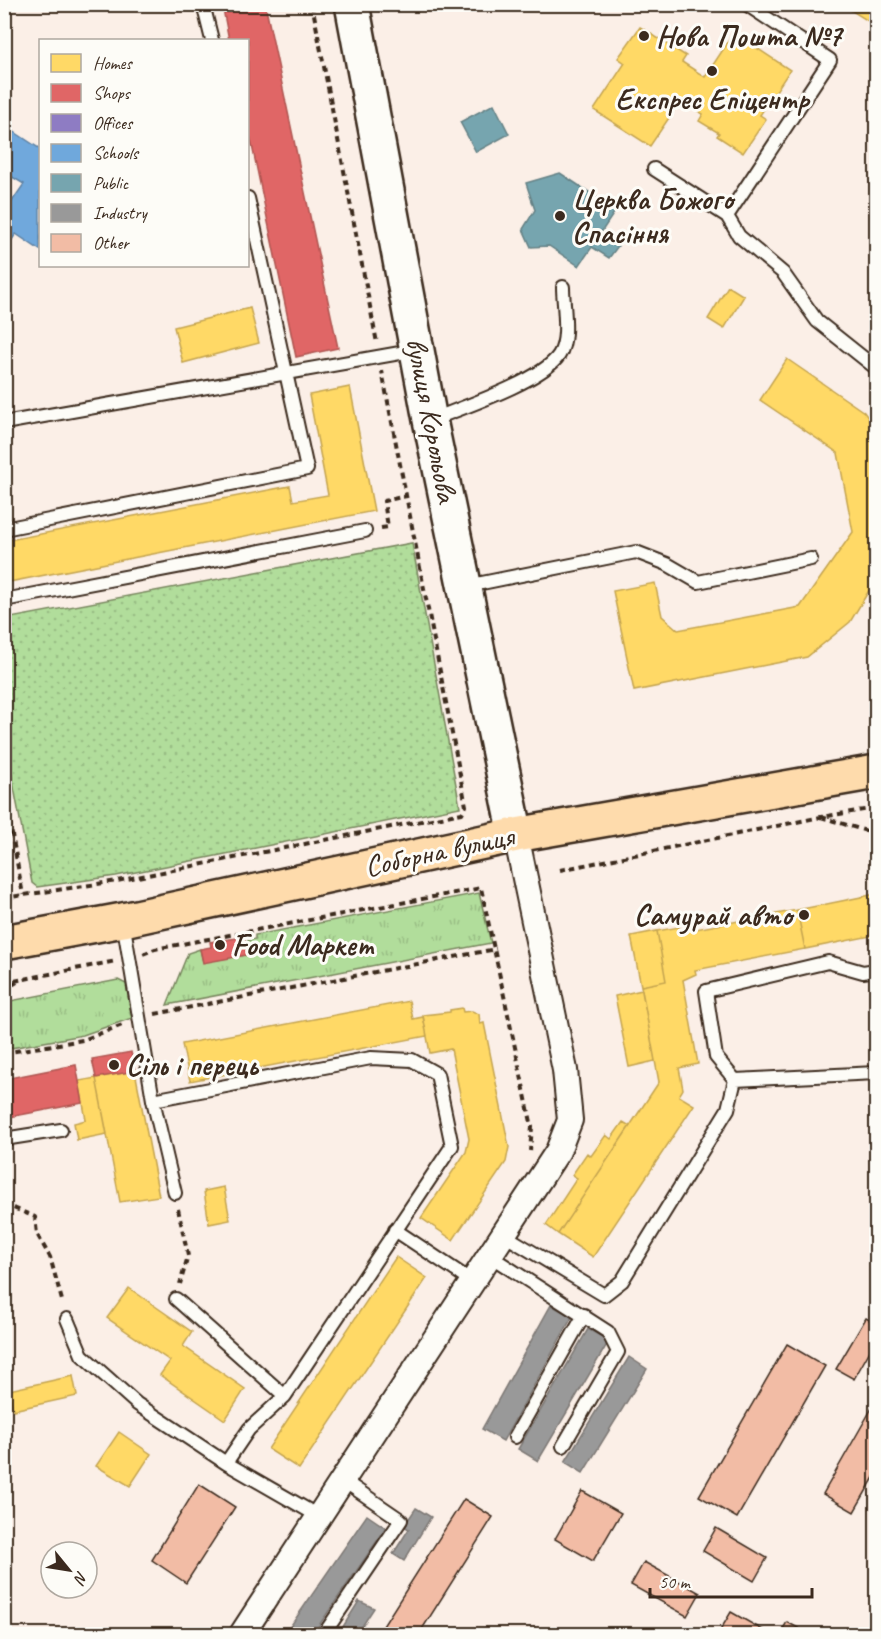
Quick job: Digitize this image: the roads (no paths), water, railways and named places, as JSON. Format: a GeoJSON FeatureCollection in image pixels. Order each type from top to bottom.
{"type":"FeatureCollection","features":[{"type":"Feature","properties":{"kind":"main road","name":"Соборна вулиця"},"geometry":{"type":"LineString","coordinates":[[4,942],[123,920],[516,835],[876,772]]}},
{"type":"Feature","properties":{"kind":"street","name":"вулиця Корольова"},"geometry":{"type":"LineString","coordinates":[[352,4],[430,420],[516,835]]}},
{"type":"Feature","properties":{"kind":"street"},"geometry":{"type":"LineString","coordinates":[[242,1635],[558,1151],[570,1120],[566,1070],[516,835]]}},
{"type":"Feature","properties":{"kind":"lane"},"geometry":{"type":"LineString","coordinates":[[204,4],[212,39]]}},
{"type":"Feature","properties":{"kind":"lane"},"geometry":{"type":"LineString","coordinates":[[727,216],[830,60],[746,4]]}},
{"type":"Feature","properties":{"kind":"lane"},"geometry":{"type":"LineString","coordinates":[[654,169],[727,216],[739,236],[783,273],[817,321],[876,368]]}},
{"type":"Feature","properties":{"kind":"lane"},"geometry":{"type":"LineString","coordinates":[[4,529],[307,469],[249,202]]}},
{"type":"Feature","properties":{"kind":"lane"},"geometry":{"type":"LineString","coordinates":[[430,420],[514,386],[547,367],[559,355],[564,339],[563,286]]}},
{"type":"Feature","properties":{"kind":"lane"},"geometry":{"type":"LineString","coordinates":[[4,423],[418,350]]}},
{"type":"Feature","properties":{"kind":"lane"},"geometry":{"type":"LineString","coordinates":[[4,600],[365,531]]}},
{"type":"Feature","properties":{"kind":"lane"},"geometry":{"type":"LineString","coordinates":[[466,586],[636,552],[668,564],[698,582],[811,559]]}},
{"type":"Feature","properties":{"kind":"lane"},"geometry":{"type":"LineString","coordinates":[[123,920],[132,958],[153,1100],[176,1193]]}},
{"type":"Feature","properties":{"kind":"lane"},"geometry":{"type":"LineString","coordinates":[[735,1080],[716,1057],[706,991],[828,962],[863,972],[876,970]]}},
{"type":"Feature","properties":{"kind":"lane"},"geometry":{"type":"LineString","coordinates":[[153,1100],[371,1058],[412,1060],[437,1074],[452,1146],[285,1396],[249,1429],[226,1463]]}},
{"type":"Feature","properties":{"kind":"lane"},"geometry":{"type":"LineString","coordinates":[[735,1080],[876,1073]]}},
{"type":"Feature","properties":{"kind":"lane"},"geometry":{"type":"LineString","coordinates":[[504,1235],[604,1294],[622,1281],[728,1109],[735,1080]]}},
{"type":"Feature","properties":{"kind":"lane"},"geometry":{"type":"LineString","coordinates":[[4,1139],[62,1130]]}},
{"type":"Feature","properties":{"kind":"lane"},"geometry":{"type":"LineString","coordinates":[[395,1230],[473,1282]]}},
{"type":"Feature","properties":{"kind":"lane"},"geometry":{"type":"LineString","coordinates":[[490,1256],[608,1332],[618,1353],[563,1446]]}},
{"type":"Feature","properties":{"kind":"lane"},"geometry":{"type":"LineString","coordinates":[[176,1299],[285,1396]]}},
{"type":"Feature","properties":{"kind":"lane"},"geometry":{"type":"LineString","coordinates":[[515,1437],[584,1315]]}},
{"type":"Feature","properties":{"kind":"lane"},"geometry":{"type":"LineString","coordinates":[[67,1319],[82,1355],[137,1404],[226,1463],[320,1517]]}},
{"type":"Feature","properties":{"kind":"lane"},"geometry":{"type":"LineString","coordinates":[[324,1635],[402,1520],[344,1481]]}},
{"type":"Feature","properties":{"kind":"place","name":"Нова Пошта №7"},"geometry":{"type":"Point","coordinates":[644,36]}},
{"type":"Feature","properties":{"kind":"place","name":"Експрес Епіцентр"},"geometry":{"type":"Point","coordinates":[712,71]}},
{"type":"Feature","properties":{"kind":"place","name":"Церква Божого Спасіння"},"geometry":{"type":"Point","coordinates":[560,216]}},
{"type":"Feature","properties":{"kind":"place","name":"Самурай авто"},"geometry":{"type":"Point","coordinates":[804,915]}},
{"type":"Feature","properties":{"kind":"place","name":"Food Маркет"},"geometry":{"type":"Point","coordinates":[220,945]}},
{"type":"Feature","properties":{"kind":"place","name":"Сіль і перець"},"geometry":{"type":"Point","coordinates":[114,1065]}}]}
